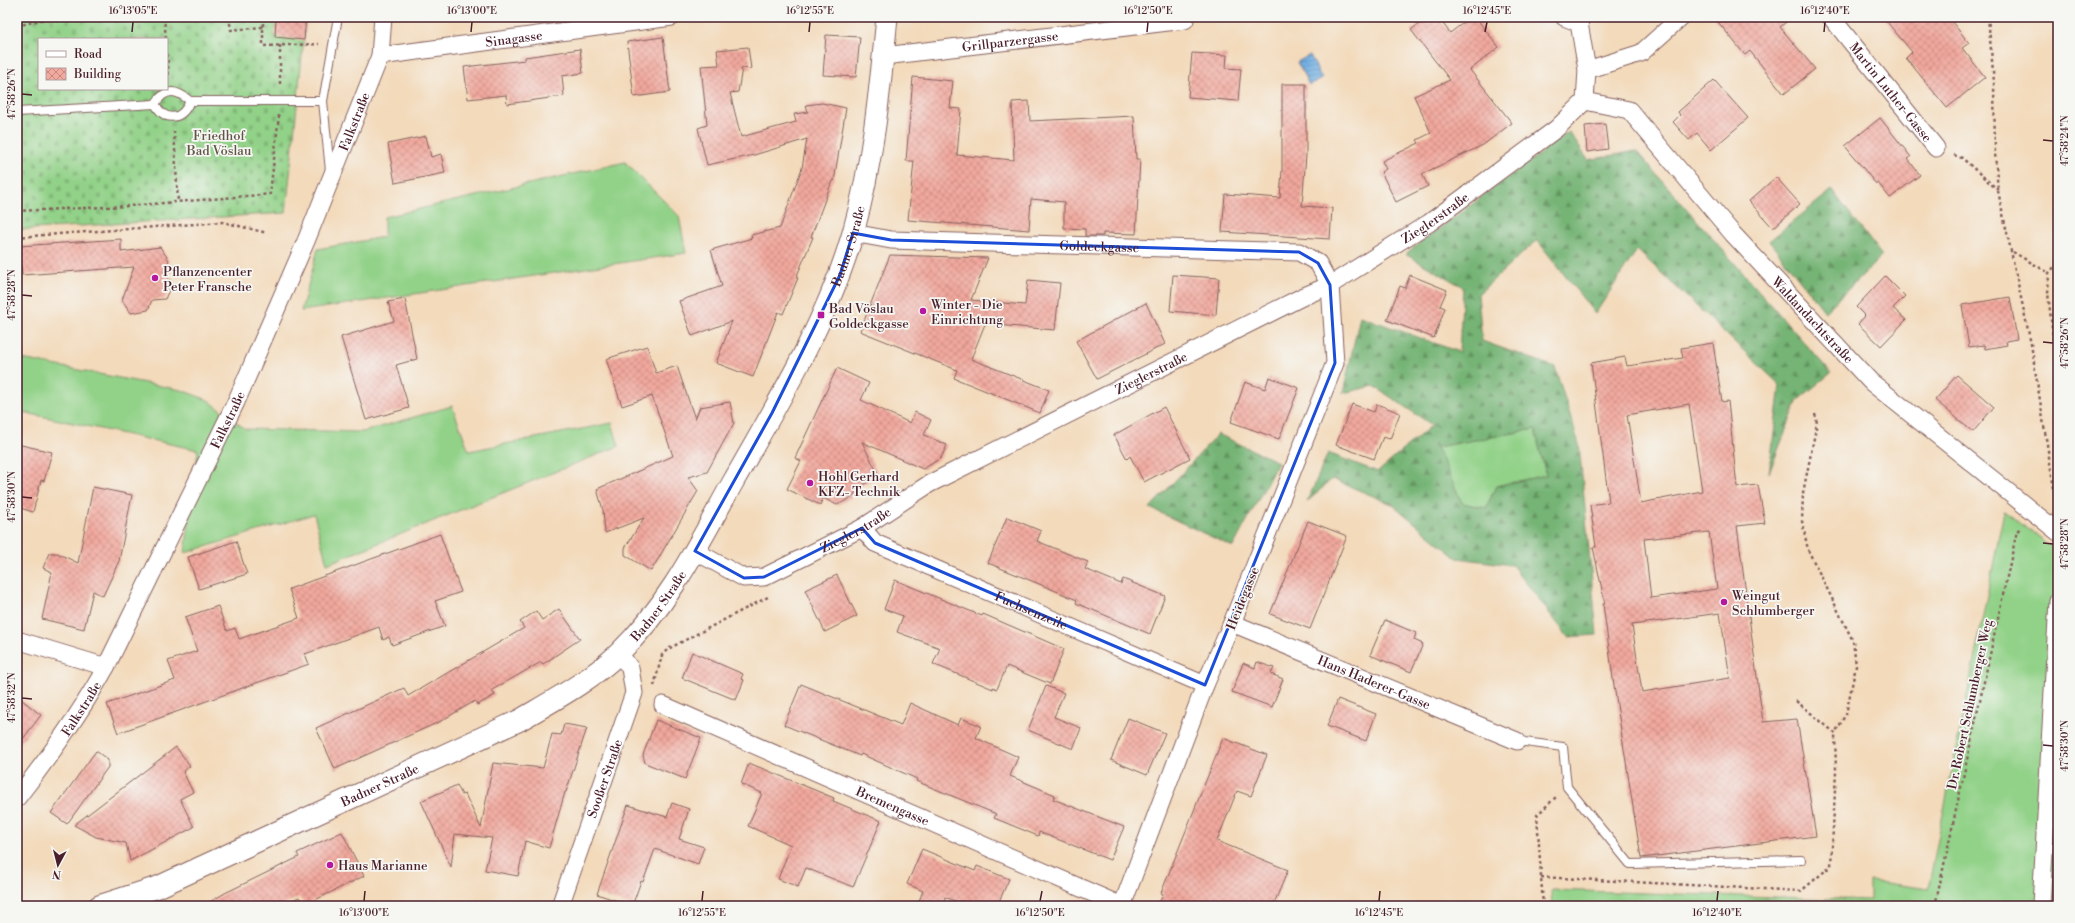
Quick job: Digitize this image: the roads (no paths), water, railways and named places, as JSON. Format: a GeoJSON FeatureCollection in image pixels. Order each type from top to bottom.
{"type":"FeatureCollection","features":[{"type":"Feature","properties":{"kind":"street","name":"Falkstraße"},"geometry":{"type":"LineString","coordinates":[[17,798],[44,764],[82,709],[106,666],[236,402],[331,178],[380,56],[383,17]]}},
{"type":"Feature","properties":{"kind":"street","name":"Sinagasse"},"geometry":{"type":"LineString","coordinates":[[380,56],[672,17]]}},
{"type":"Feature","properties":{"kind":"street","name":"Badner Straße"},"geometry":{"type":"LineString","coordinates":[[99,906],[158,887],[520,720],[577,687],[619,653],[661,604],[695,551],[772,413],[822,316],[840,275],[865,189],[873,143],[884,56],[887,17]]}},
{"type":"Feature","properties":{"kind":"street"},"geometry":{"type":"LineString","coordinates":[[1587,70],[1641,53],[1681,17]]}},
{"type":"Feature","properties":{"kind":"street","name":"Martin Luther-Gasse"},"geometry":{"type":"LineString","coordinates":[[1831,17],[1936,148]]}},
{"type":"Feature","properties":{"kind":"street"},"geometry":{"type":"LineString","coordinates":[[1573,19],[1587,70],[1585,101]]}},
{"type":"Feature","properties":{"kind":"street","name":"Grillparzergasse"},"geometry":{"type":"LineString","coordinates":[[884,56],[1185,20]]}},
{"type":"Feature","properties":{"kind":"street","name":"Zieglerstraße"},"geometry":{"type":"LineString","coordinates":[[695,551],[744,578],[764,577],[862,528],[929,484],[1302,297],[1330,285],[1429,223],[1556,129],[1585,101]]}},
{"type":"Feature","properties":{"kind":"street","name":"Waldandachtstraße"},"geometry":{"type":"LineString","coordinates":[[1585,101],[1629,110],[1733,234],[1871,382],[2058,532]]}},
{"type":"Feature","properties":{"kind":"street","name":"Goldeckgasse"},"geometry":{"type":"LineString","coordinates":[[853,233],[891,240],[1299,252],[1318,263],[1330,285]]}},
{"type":"Feature","properties":{"kind":"street","name":"Heidegasse"},"geometry":{"type":"LineString","coordinates":[[1122,906],[1205,685],[1232,623],[1335,363],[1330,285]]}},
{"type":"Feature","properties":{"kind":"street","name":"Fuchsenzeile"},"geometry":{"type":"LineString","coordinates":[[862,528],[875,543],[1205,685]]}},
{"type":"Feature","properties":{"kind":"street"},"geometry":{"type":"LineString","coordinates":[[2040,906],[2058,600]]}},
{"type":"Feature","properties":{"kind":"street","name":"Hans Haderer-Gasse"},"geometry":{"type":"LineString","coordinates":[[1232,623],[1517,741]]}},
{"type":"Feature","properties":{"kind":"street"},"geometry":{"type":"LineString","coordinates":[[17,640],[106,666]]}},
{"type":"Feature","properties":{"kind":"street","name":"Sooßer Straße"},"geometry":{"type":"LineString","coordinates":[[560,906],[634,693],[630,668],[619,653]]}},
{"type":"Feature","properties":{"kind":"street","name":"Bremengasse"},"geometry":{"type":"LineString","coordinates":[[663,705],[1122,906]]}},
{"type":"Feature","properties":{"kind":"lane"},"geometry":{"type":"LineString","coordinates":[[331,178],[323,100],[338,17]]}},
{"type":"Feature","properties":{"kind":"lane"},"geometry":{"type":"LineString","coordinates":[[156,104],[161,96],[170,92],[180,93],[190,101],[323,100]]}},
{"type":"Feature","properties":{"kind":"lane"},"geometry":{"type":"LineString","coordinates":[[156,104],[160,112],[168,117],[179,116],[187,110],[190,101]]}},
{"type":"Feature","properties":{"kind":"lane"},"geometry":{"type":"LineString","coordinates":[[17,112],[156,104]]}},
{"type":"Feature","properties":{"kind":"lane"},"geometry":{"type":"LineString","coordinates":[[1517,741],[1563,747],[1567,787],[1630,864],[1801,860]]}},
{"type":"Feature","properties":{"kind":"water"},"geometry":{"type":"Polygon","coordinates":[[[1310,55],[1322,79],[1309,85],[1297,62],[1310,55]]]}},
{"type":"Feature","properties":{"kind":"place","name":"Pflanzencenter Peter Fransche"},"geometry":{"type":"Point","coordinates":[155,278]}},
{"type":"Feature","properties":{"kind":"place","name":"Winter - Die Einrichtung"},"geometry":{"type":"Point","coordinates":[923,311]}},
{"type":"Feature","properties":{"kind":"place","name":"Bad Vöslau Goldeckgasse"},"geometry":{"type":"Point","coordinates":[821,315]}},
{"type":"Feature","properties":{"kind":"place","name":"Hohl Gerhard KFZ- Technik"},"geometry":{"type":"Point","coordinates":[810,483]}},
{"type":"Feature","properties":{"kind":"place","name":"Weingut Schlumberger"},"geometry":{"type":"Point","coordinates":[1724,602]}},
{"type":"Feature","properties":{"kind":"place","name":"Haus Marianne"},"geometry":{"type":"Point","coordinates":[330,865]}},
{"type":"Feature","properties":{"kind":"park label","name":"Friedhof Bad Vöslau"},"geometry":{"type":"Point","coordinates":[219,142]}}]}
